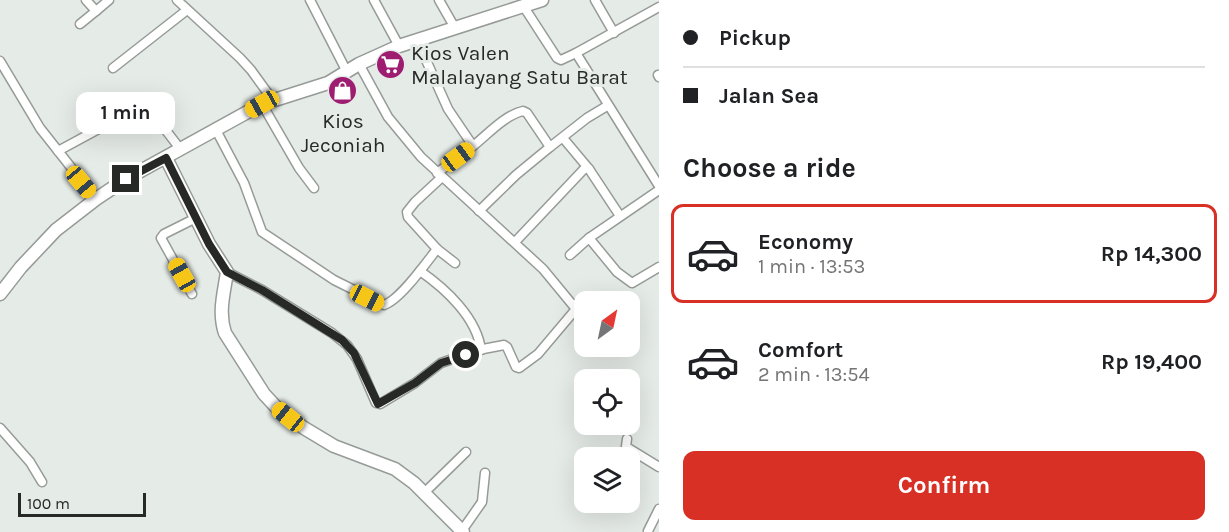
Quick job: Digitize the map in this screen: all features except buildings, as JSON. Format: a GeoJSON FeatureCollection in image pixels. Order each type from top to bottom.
{"type":"FeatureCollection","features":[{"type":"Feature","properties":{"kind":"main road"},"geometry":{"type":"LineString","coordinates":[[0,294],[4,280],[56,230],[96,199],[126,179],[267,101],[328,83],[359,64],[399,46],[541,0]]}},
{"type":"Feature","properties":{"kind":"main road"},"geometry":{"type":"LineString","coordinates":[[166,158],[196,218],[227,272],[221,312],[225,333],[264,394],[277,408],[334,446],[395,469],[424,493],[462,532]]}},
{"type":"Feature","properties":{"kind":"street"},"geometry":{"type":"LineString","coordinates":[[86,0],[96,11]]}},
{"type":"Feature","properties":{"kind":"street"},"geometry":{"type":"LineString","coordinates":[[80,24],[109,0]]}},
{"type":"Feature","properties":{"kind":"street"},"geometry":{"type":"LineString","coordinates":[[177,0],[251,70],[299,168],[314,188]]}},
{"type":"Feature","properties":{"kind":"street"},"geometry":{"type":"LineString","coordinates":[[310,0],[347,72]]}},
{"type":"Feature","properties":{"kind":"street"},"geometry":{"type":"LineString","coordinates":[[374,0],[399,46]]}},
{"type":"Feature","properties":{"kind":"street"},"geometry":{"type":"LineString","coordinates":[[439,0],[455,28]]}},
{"type":"Feature","properties":{"kind":"street"},"geometry":{"type":"LineString","coordinates":[[595,0],[614,33]]}},
{"type":"Feature","properties":{"kind":"street"},"geometry":{"type":"LineString","coordinates":[[524,7],[557,58],[561,60],[659,7]]}},
{"type":"Feature","properties":{"kind":"street"},"geometry":{"type":"LineString","coordinates":[[113,68],[187,10]]}},
{"type":"Feature","properties":{"kind":"street"},"geometry":{"type":"LineString","coordinates":[[417,40],[444,101],[473,146]]}},
{"type":"Feature","properties":{"kind":"street"},"geometry":{"type":"LineString","coordinates":[[570,255],[589,238],[659,188],[576,53]]}},
{"type":"Feature","properties":{"kind":"street"},"geometry":{"type":"LineString","coordinates":[[0,61],[40,128],[96,199]]}},
{"type":"Feature","properties":{"kind":"street"},"geometry":{"type":"LineString","coordinates":[[227,272],[262,290],[342,340],[354,353],[378,404],[415,383],[441,363],[481,350],[504,345],[516,367],[519,368],[538,354],[576,309],[543,269],[421,156],[388,117],[359,64]]}},
{"type":"Feature","properties":{"kind":"street"},"geometry":{"type":"LineString","coordinates":[[58,151],[143,105],[148,107],[181,150]]}},
{"type":"Feature","properties":{"kind":"street"},"geometry":{"type":"LineString","coordinates":[[479,211],[516,175],[550,147],[587,118],[607,106]]}},
{"type":"Feature","properties":{"kind":"street"},"geometry":{"type":"LineString","coordinates":[[455,262],[437,249],[408,217],[407,212],[415,202],[440,175],[473,146],[518,112],[527,113],[550,147]]}},
{"type":"Feature","properties":{"kind":"street"},"geometry":{"type":"LineString","coordinates":[[216,130],[244,183],[262,232],[353,291],[384,305],[389,303],[420,271],[437,249]]}},
{"type":"Feature","properties":{"kind":"street"},"geometry":{"type":"LineString","coordinates":[[562,138],[589,169],[620,216]]}},
{"type":"Feature","properties":{"kind":"street"},"geometry":{"type":"LineString","coordinates":[[515,242],[584,169],[589,169]]}},
{"type":"Feature","properties":{"kind":"street"},"geometry":{"type":"LineString","coordinates":[[192,294],[161,238],[164,234],[196,218]]}},
{"type":"Feature","properties":{"kind":"street"},"geometry":{"type":"LineString","coordinates":[[589,238],[617,272],[632,283],[659,267]]}},
{"type":"Feature","properties":{"kind":"street"},"geometry":{"type":"LineString","coordinates":[[420,271],[455,302],[477,333],[481,350]]}},
{"type":"Feature","properties":{"kind":"street"},"geometry":{"type":"LineString","coordinates":[[0,428],[30,462],[42,482]]}},
{"type":"Feature","properties":{"kind":"street"},"geometry":{"type":"LineString","coordinates":[[627,439],[628,448],[659,467]]}},
{"type":"Feature","properties":{"kind":"street"},"geometry":{"type":"LineString","coordinates":[[424,493],[466,452]]}},
{"type":"Feature","properties":{"kind":"street"},"geometry":{"type":"LineString","coordinates":[[462,532],[482,502],[485,473]]}},
{"type":"Feature","properties":{"kind":"street"},"geometry":{"type":"LineString","coordinates":[[648,532],[659,509]]}},
{"type":"Feature","properties":{"kind":"place","name":"Kios Valen Malalayang Satu Barat"},"geometry":{"type":"Point","coordinates":[390,65]}},
{"type":"Feature","properties":{"kind":"place","name":"Kios Jeconiah"},"geometry":{"type":"Point","coordinates":[343,90]}},
{"type":"Feature","properties":{"kind":"route"},"geometry":{"type":"LineString","coordinates":[[126,179],[166,158],[209,244],[227,272],[262,290],[342,340],[354,353],[378,404],[415,383],[441,363],[466,355]]}}]}
